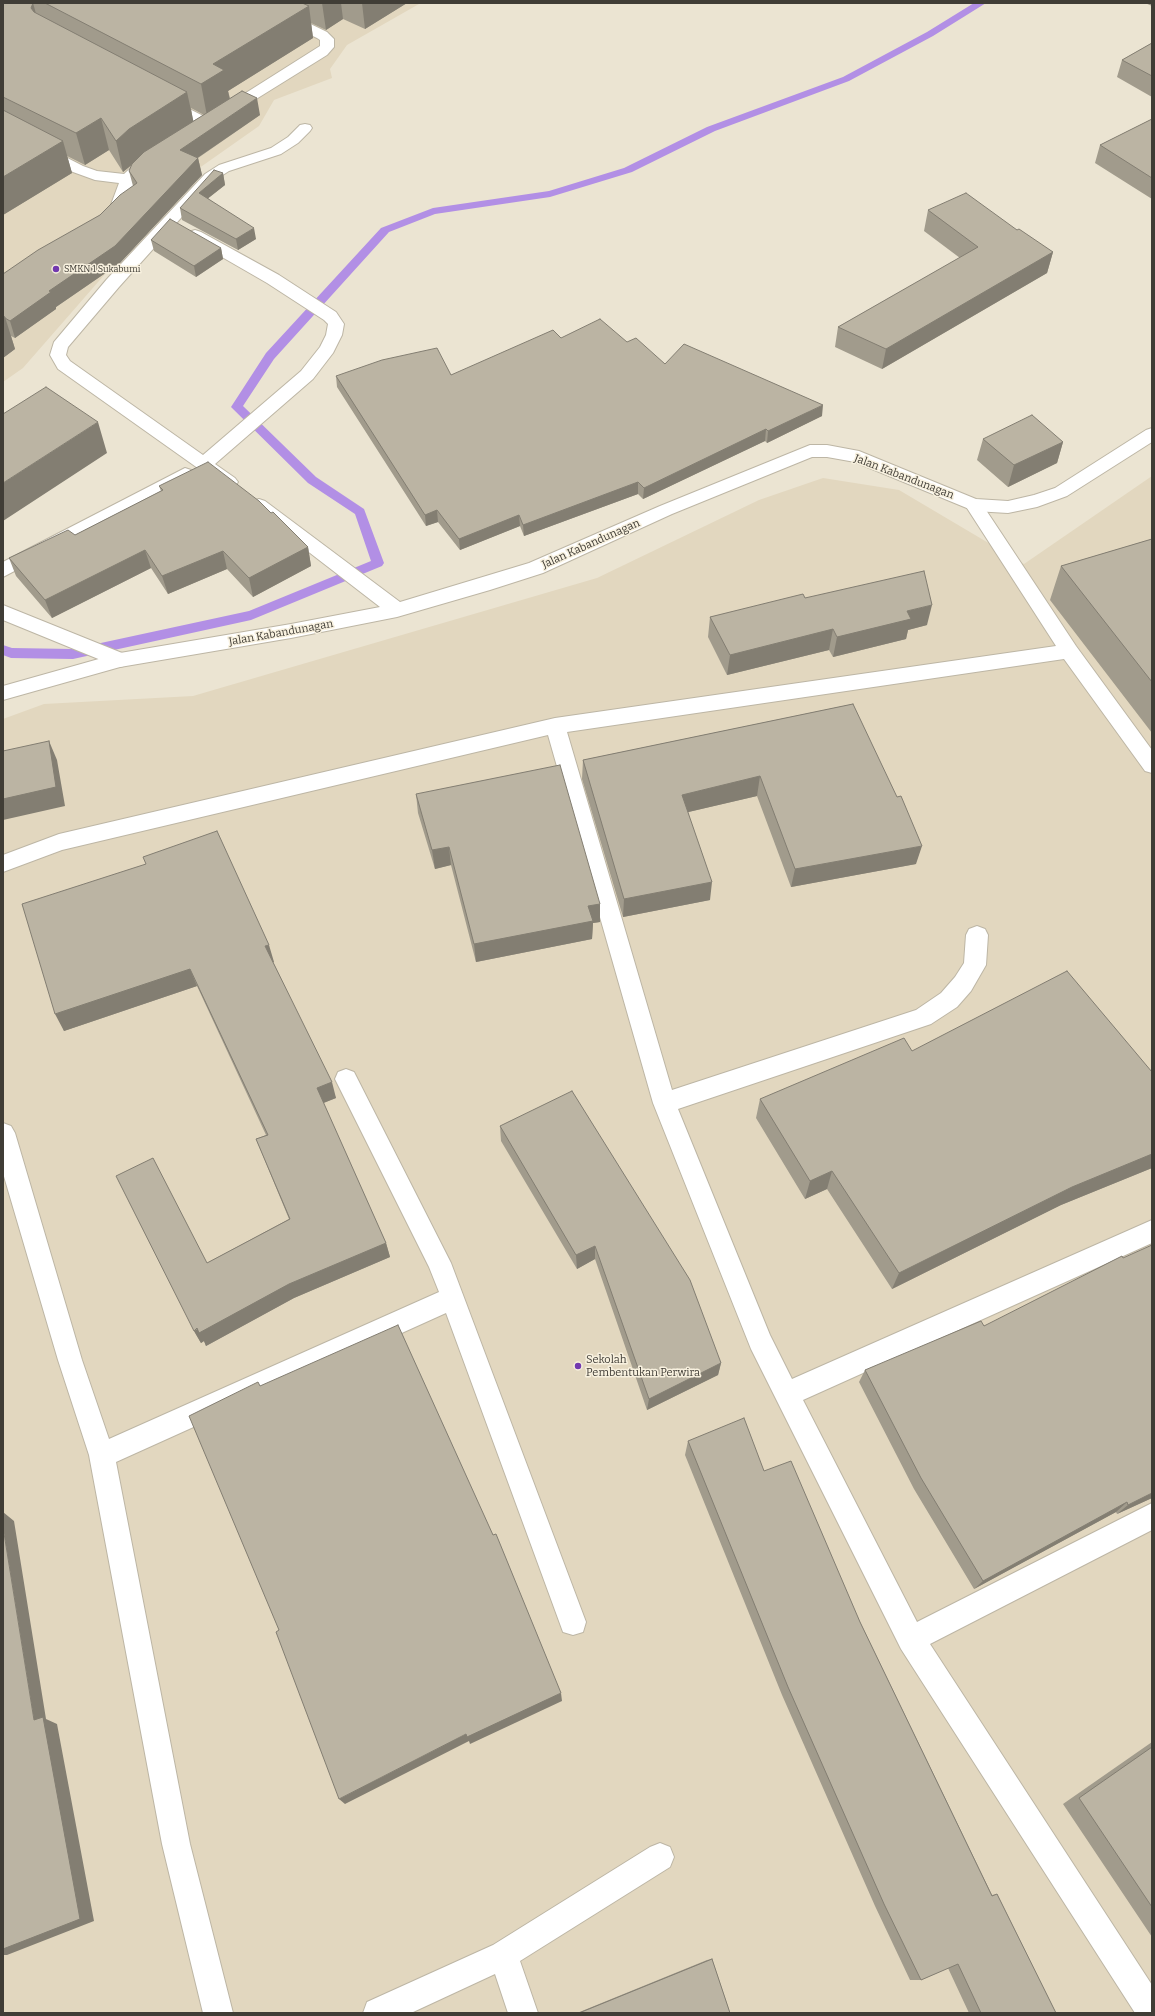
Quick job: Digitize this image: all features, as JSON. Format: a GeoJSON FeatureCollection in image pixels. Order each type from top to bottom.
{"type":"FeatureCollection","features":[{"type":"Feature","properties":{"kind":"street"},"geometry":{"type":"LineString","coordinates":[[194,132],[322,52],[327,47],[327,39],[322,35],[256,3]]}},
{"type":"Feature","properties":{"kind":"street"},"geometry":{"type":"LineString","coordinates":[[152,94],[208,124]]}},
{"type":"Feature","properties":{"kind":"street"},"geometry":{"type":"LineString","coordinates":[[305,128],[293,140],[276,151],[224,168],[210,177],[113,283],[60,346],[58,355],[64,365],[204,464],[397,610]]}},
{"type":"Feature","properties":{"kind":"street"},"geometry":{"type":"LineString","coordinates":[[3,129],[78,169],[95,175],[128,179]]}},
{"type":"Feature","properties":{"kind":"street"},"geometry":{"type":"LineString","coordinates":[[98,228],[110,220],[116,210],[128,179],[142,165],[168,148]]}},
{"type":"Feature","properties":{"kind":"street"},"geometry":{"type":"LineString","coordinates":[[3,570],[204,464],[307,375],[327,349],[334,335],[336,324],[330,316],[273,280],[170,220]]}},
{"type":"Feature","properties":{"kind":"street","name":"Jalan Kabandunagan"},"geometry":{"type":"LineString","coordinates":[[3,693],[120,660],[291,632],[397,610],[536,568],[666,510],[810,451],[827,451],[859,457],[974,505],[1008,507],[1037,501],[1061,492],[1152,434]]}},
{"type":"Feature","properties":{"kind":"street"},"geometry":{"type":"LineString","coordinates":[[974,505],[1069,651],[1152,765]]}},
{"type":"Feature","properties":{"kind":"street"},"geometry":{"type":"LineString","coordinates":[[3,612],[120,660]]}},
{"type":"Feature","properties":{"kind":"street"},"geometry":{"type":"LineString","coordinates":[[3,864],[59,842],[554,726],[1069,651]]}},
{"type":"Feature","properties":{"kind":"street"},"geometry":{"type":"LineString","coordinates":[[554,726],[664,1103],[760,1341],[911,1639],[1152,2012]]}},
{"type":"Feature","properties":{"kind":"street"},"geometry":{"type":"LineString","coordinates":[[664,1103],[923,1017],[949,1000],[963,984],[974,965],[977,935]]}},
{"type":"Feature","properties":{"kind":"street"},"geometry":{"type":"LineString","coordinates":[[346,1079],[439,1263],[454,1298],[573,1622]]}},
{"type":"Feature","properties":{"kind":"street"},"geometry":{"type":"LineString","coordinates":[[3,1133],[70,1360],[102,1456],[176,1844],[218,2013]]}},
{"type":"Feature","properties":{"kind":"street"},"geometry":{"type":"LineString","coordinates":[[787,1394],[1152,1230]]}},
{"type":"Feature","properties":{"kind":"street"},"geometry":{"type":"LineString","coordinates":[[102,1456],[454,1298]]}},
{"type":"Feature","properties":{"kind":"street"},"geometry":{"type":"LineString","coordinates":[[911,1639],[1152,1516]]}},
{"type":"Feature","properties":{"kind":"street"},"geometry":{"type":"LineString","coordinates":[[378,2013],[503,1955],[660,1857]]}},
{"type":"Feature","properties":{"kind":"street"},"geometry":{"type":"LineString","coordinates":[[503,1955],[523,2013]]}},
{"type":"Feature","properties":{"kind":"shaded area","name":"SMKN 1 Sukabumi"},"geometry":{"type":"Polygon","coordinates":[[[3,3],[419,4],[347,45],[330,69],[332,78],[274,100],[259,126],[195,171],[23,368],[3,382],[3,3]]]}},
{"type":"Feature","properties":{"kind":"shaded area","name":"Sekolah Pembentukan Perwira"},"geometry":{"type":"Polygon","coordinates":[[[1152,476],[1152,2013],[3,2013],[3,719],[44,704],[193,696],[597,578],[759,500],[823,478],[899,490],[1024,564],[1152,476]]]}},
{"type":"Feature","properties":{"kind":"building"},"geometry":{"type":"Polygon","coordinates":[[[3,3],[33,3],[31,8],[34,12],[187,92],[129,129],[116,141],[101,118],[76,133],[3,97],[3,3]]]}},
{"type":"Feature","properties":{"kind":"building"},"geometry":{"type":"Polygon","coordinates":[[[45,3],[302,3],[309,6],[213,64],[224,70],[201,84],[45,3]]]}},
{"type":"Feature","properties":{"kind":"building"},"geometry":{"type":"Polygon","coordinates":[[[1152,43],[1152,76],[1122,60],[1152,43]]]}},
{"type":"Feature","properties":{"kind":"building"},"geometry":{"type":"Polygon","coordinates":[[[242,91],[257,98],[180,150],[198,158],[115,246],[49,291],[51,292],[10,321],[3,316],[3,274],[38,250],[100,215],[120,195],[137,183],[129,171],[132,164],[144,152],[242,91]]]}},
{"type":"Feature","properties":{"kind":"building"},"geometry":{"type":"Polygon","coordinates":[[[3,110],[63,141],[3,177],[3,110]]]}},
{"type":"Feature","properties":{"kind":"building"},"geometry":{"type":"Polygon","coordinates":[[[1152,119],[1152,178],[1100,145],[1152,119]]]}},
{"type":"Feature","properties":{"kind":"building"},"geometry":{"type":"Polygon","coordinates":[[[214,170],[223,173],[199,193],[254,228],[236,239],[180,208],[214,170]]]}},
{"type":"Feature","properties":{"kind":"building"},"geometry":{"type":"Polygon","coordinates":[[[966,193],[1017,230],[1019,229],[1053,252],[886,349],[838,327],[978,247],[928,210],[966,193]]]}},
{"type":"Feature","properties":{"kind":"building"},"geometry":{"type":"Polygon","coordinates":[[[170,219],[221,248],[194,266],[151,240],[170,219]]]}},
{"type":"Feature","properties":{"kind":"building"},"geometry":{"type":"Polygon","coordinates":[[[600,319],[627,342],[636,338],[665,364],[684,344],[823,405],[768,431],[766,429],[644,488],[638,482],[523,525],[519,515],[459,539],[437,510],[425,515],[336,376],[382,360],[437,348],[451,375],[553,330],[561,338],[600,319]]]}},
{"type":"Feature","properties":{"kind":"building"},"geometry":{"type":"Polygon","coordinates":[[[46,387],[98,422],[3,483],[3,414],[46,387]]]}},
{"type":"Feature","properties":{"kind":"building"},"geometry":{"type":"Polygon","coordinates":[[[1032,415],[1063,442],[1014,465],[983,439],[1032,415]]]}},
{"type":"Feature","properties":{"kind":"building"},"geometry":{"type":"Polygon","coordinates":[[[208,462],[259,501],[271,513],[273,512],[308,547],[249,578],[223,551],[162,576],[145,550],[45,600],[9,558],[68,530],[75,535],[163,490],[159,486],[208,462]]]}},
{"type":"Feature","properties":{"kind":"building"},"geometry":{"type":"Polygon","coordinates":[[[1152,539],[1152,682],[1061,566],[1152,539]]]}},
{"type":"Feature","properties":{"kind":"building"},"geometry":{"type":"Polygon","coordinates":[[[924,571],[932,605],[907,611],[911,619],[837,637],[833,629],[730,655],[710,617],[803,594],[805,598],[924,571]]]}},
{"type":"Feature","properties":{"kind":"building"},"geometry":{"type":"Polygon","coordinates":[[[853,704],[897,797],[901,796],[922,846],[795,869],[760,776],[682,795],[712,882],[624,899],[583,760],[853,704]]]}},
{"type":"Feature","properties":{"kind":"building"},"geometry":{"type":"Polygon","coordinates":[[[49,741],[56,787],[3,799],[3,751],[49,741]]]}},
{"type":"Feature","properties":{"kind":"building"},"geometry":{"type":"Polygon","coordinates":[[[560,765],[600,904],[588,906],[593,921],[474,944],[449,847],[432,850],[416,794],[560,765]]]}},
{"type":"Feature","properties":{"kind":"building"},"geometry":{"type":"Polygon","coordinates":[[[217,831],[269,945],[265,946],[332,1082],[317,1088],[386,1243],[289,1284],[199,1333],[197,1328],[194,1331],[116,1176],[153,1158],[207,1263],[290,1219],[256,1139],[268,1135],[190,969],[55,1014],[22,904],[146,864],[143,857],[217,831]]]}},
{"type":"Feature","properties":{"kind":"building"},"geometry":{"type":"Polygon","coordinates":[[[1067,971],[1152,1072],[1152,1154],[1072,1187],[899,1273],[832,1171],[810,1181],[760,1099],[904,1038],[912,1051],[1067,971]]]}},
{"type":"Feature","properties":{"kind":"building"},"geometry":{"type":"Polygon","coordinates":[[[572,1091],[690,1280],[721,1363],[649,1399],[595,1246],[576,1255],[500,1126],[572,1091]]]}},
{"type":"Feature","properties":{"kind":"building"},"geometry":{"type":"Polygon","coordinates":[[[1152,1245],[1152,1493],[1128,1505],[1127,1502],[983,1581],[921,1478],[865,1370],[981,1321],[984,1326],[1122,1256],[1123,1258],[1152,1245]]]}},
{"type":"Feature","properties":{"kind":"building"},"geometry":{"type":"Polygon","coordinates":[[[398,1325],[493,1535],[496,1534],[561,1693],[467,1737],[466,1734],[339,1799],[276,1632],[279,1630],[189,1416],[258,1382],[260,1386],[398,1325]]]}},
{"type":"Feature","properties":{"kind":"building"},"geometry":{"type":"Polygon","coordinates":[[[744,1418],[764,1471],[791,1461],[860,1622],[992,1896],[997,1894],[1056,2013],[981,2013],[958,1964],[921,1980],[884,1904],[788,1687],[688,1441],[744,1418]]]}},
{"type":"Feature","properties":{"kind":"building"},"geometry":{"type":"Polygon","coordinates":[[[3,1527],[34,1720],[43,1717],[80,1919],[3,1949],[3,1527]]]}},
{"type":"Feature","properties":{"kind":"building"},"geometry":{"type":"Polygon","coordinates":[[[1152,1747],[1152,1907],[1079,1798],[1152,1747]]]}},
{"type":"Feature","properties":{"kind":"building"},"geometry":{"type":"Polygon","coordinates":[[[712,1959],[730,2013],[579,2013],[712,1959]]]}},
{"type":"Feature","properties":{"kind":"waterway"},"geometry":{"type":"LineString","coordinates":[[3,650],[11,653],[73,654],[251,615],[378,563],[360,512],[312,480],[237,407],[270,356],[385,230],[433,211],[550,194],[628,170],[711,129],[846,79],[930,34],[981,3]]}},
{"type":"Feature","properties":{"kind":"place","name":"SMKN 1 Sukabumi"},"geometry":{"type":"Point","coordinates":[56,269]}},
{"type":"Feature","properties":{"kind":"place","name":"Sekolah Pembentukan Perwira"},"geometry":{"type":"Point","coordinates":[578,1366]}}]}
